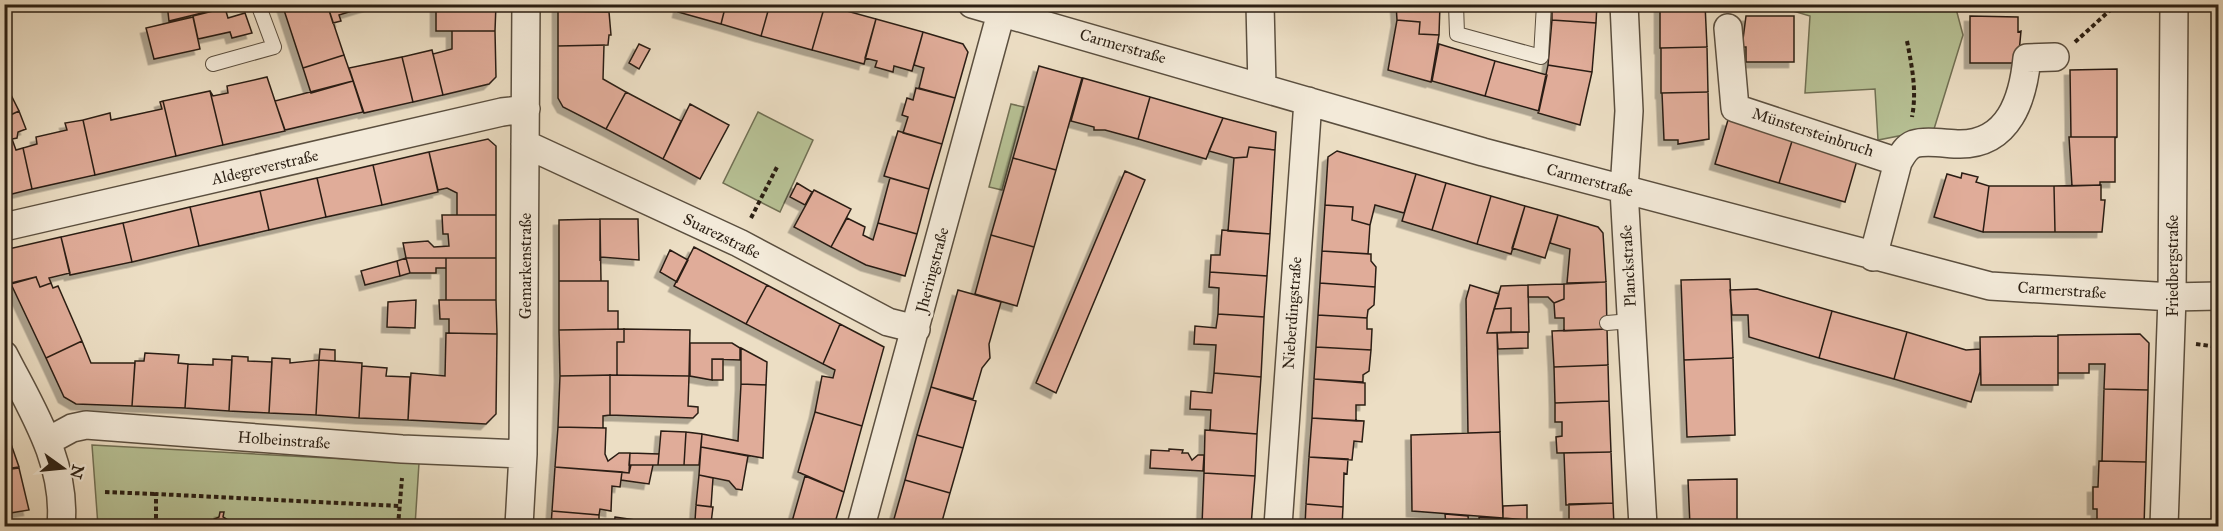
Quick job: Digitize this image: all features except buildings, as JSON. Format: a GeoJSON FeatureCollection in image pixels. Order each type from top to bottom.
{"type":"FeatureCollection","features":[{"type":"Feature","properties":{"kind":"street","name":"Gemarkenstraße"},"geometry":{"type":"LineString","coordinates":[[519,526],[523,454],[526,4]]}},
{"type":"Feature","properties":{"kind":"street"},"geometry":{"type":"LineString","coordinates":[[1260,4],[1262,87]]}},
{"type":"Feature","properties":{"kind":"street","name":"Planckstraße"},"geometry":{"type":"LineString","coordinates":[[1624,4],[1629,111],[1619,322],[1643,526]]}},
{"type":"Feature","properties":{"kind":"street","name":"Friedbergstraße"},"geometry":{"type":"LineString","coordinates":[[2164,526],[2172,297],[2174,4]]}},
{"type":"Feature","properties":{"kind":"street","name":"Carmerstraße"},"geometry":{"type":"LineString","coordinates":[[986,8],[1624,190],[1990,286],[2172,297],[2218,296]]}},
{"type":"Feature","properties":{"kind":"street","name":"Jheringstraße"},"geometry":{"type":"LineString","coordinates":[[861,526],[916,329],[986,8]]}},
{"type":"Feature","properties":{"kind":"street","name":"Münstersteinbruch"},"geometry":{"type":"LineString","coordinates":[[1728,28],[1735,108],[1906,153],[1969,144],[1992,136],[2004,127],[2016,110],[2024,87],[2027,58],[2055,57]]}},
{"type":"Feature","properties":{"kind":"street","name":"Nieberdingstraße"},"geometry":{"type":"LineString","coordinates":[[1278,526],[1308,101]]}},
{"type":"Feature","properties":{"kind":"street","name":"Aldegreverstraße"},"geometry":{"type":"LineString","coordinates":[[4,227],[490,115],[526,109]]}},
{"type":"Feature","properties":{"kind":"street","name":"Suarezstraße"},"geometry":{"type":"LineString","coordinates":[[525,144],[739,243],[888,322],[916,329]]}},
{"type":"Feature","properties":{"kind":"street"},"geometry":{"type":"LineString","coordinates":[[1873,257],[1906,153]]}},
{"type":"Feature","properties":{"kind":"street"},"geometry":{"type":"LineString","coordinates":[[4,355],[48,441],[60,483],[61,526]]}},
{"type":"Feature","properties":{"kind":"street","name":"Holbeinstraße"},"geometry":{"type":"LineString","coordinates":[[48,441],[72,428],[86,426],[402,449],[523,454]]}},
{"type":"Feature","properties":{"kind":"lane"},"geometry":{"type":"LineString","coordinates":[[213,63],[274,47],[258,4]]}},
{"type":"Feature","properties":{"kind":"lane"},"geometry":{"type":"LineString","coordinates":[[1456,4],[1457,34],[1541,57],[1544,4]]}},
{"type":"Feature","properties":{"kind":"path"},"geometry":{"type":"LineString","coordinates":[[2094,28],[2117,4]]}},
{"type":"Feature","properties":{"kind":"path"},"geometry":{"type":"LineString","coordinates":[[1906,153],[1915,103],[1914,75],[1907,41]]}},
{"type":"Feature","properties":{"kind":"path"},"geometry":{"type":"LineString","coordinates":[[739,243],[777,167]]}},
{"type":"Feature","properties":{"kind":"path"},"geometry":{"type":"LineString","coordinates":[[398,526],[400,478],[410,479]]}},
{"type":"Feature","properties":{"kind":"path"},"geometry":{"type":"LineString","coordinates":[[105,492],[399,506]]}},
{"type":"Feature","properties":{"kind":"path"},"geometry":{"type":"LineString","coordinates":[[156,494],[156,526]]}},
{"type":"Feature","properties":{"kind":"green space"},"geometry":{"type":"Polygon","coordinates":[[[1773,5],[1955,5],[1963,35],[1934,129],[1878,140],[1875,89],[1805,93],[1810,16],[1773,5]]]}},
{"type":"Feature","properties":{"kind":"green space"},"geometry":{"type":"Polygon","coordinates":[[[1011,104],[1024,107],[1002,190],[989,187],[1011,104]]]}},
{"type":"Feature","properties":{"kind":"green space"},"geometry":{"type":"Polygon","coordinates":[[[758,112],[813,140],[780,212],[723,183],[758,112]]]}},
{"type":"Feature","properties":{"kind":"green space"},"geometry":{"type":"Polygon","coordinates":[[[92,445],[419,463],[415,526],[98,526],[92,445]]]}}]}
